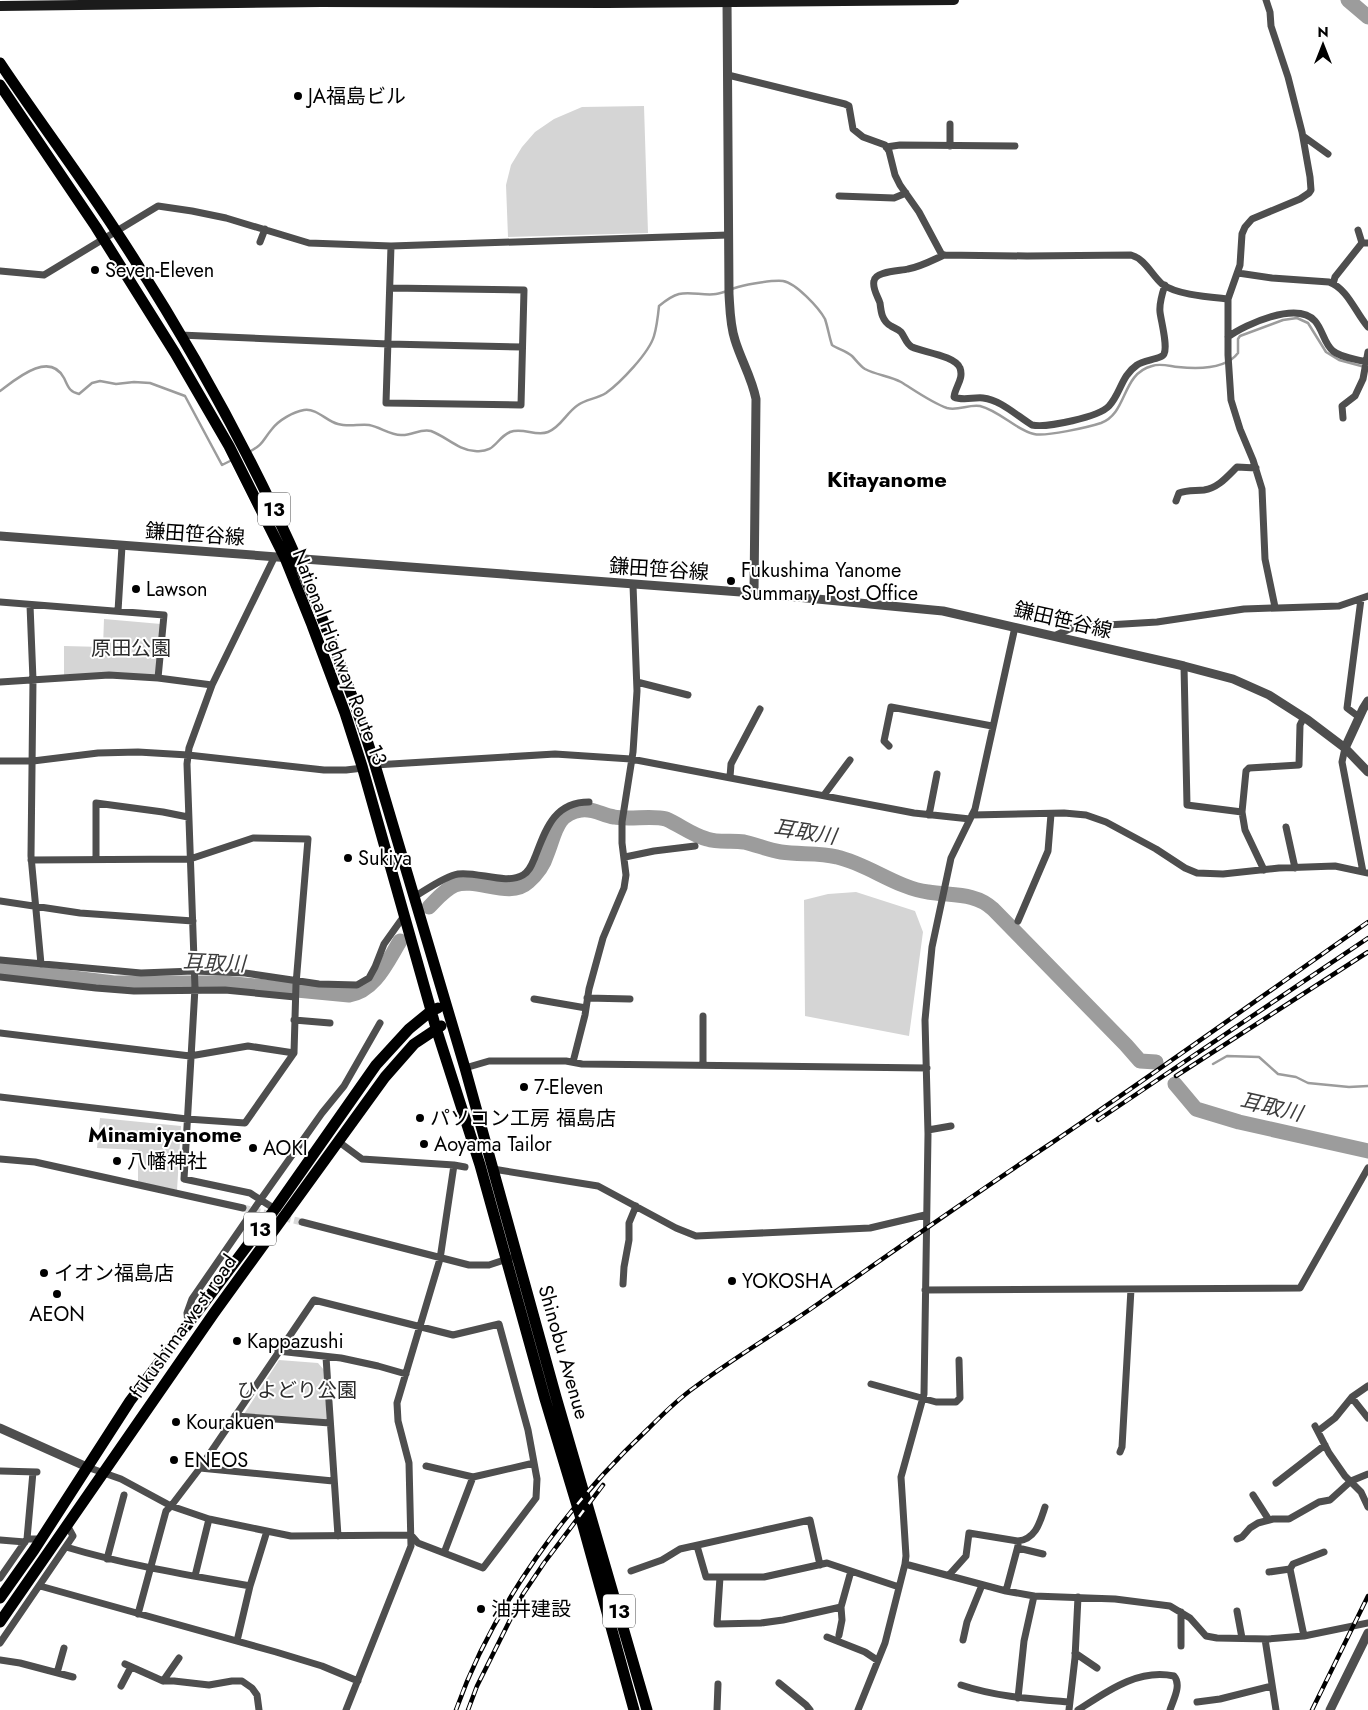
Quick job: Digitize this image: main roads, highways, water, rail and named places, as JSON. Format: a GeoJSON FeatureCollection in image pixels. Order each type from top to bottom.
{"type":"FeatureCollection","features":[{"type":"Feature","properties":{"kind":"highway","name":"National Highway Route 13"},"geometry":{"type":"LineString","coordinates":[[0,63],[116,231],[180,335],[237,434],[281,524],[285,558],[345,713],[363,768],[432,1011]]}},
{"type":"Feature","properties":{"kind":"highway","name":"National Highway Route 13"},"geometry":{"type":"LineString","coordinates":[[0,85],[103,238],[175,353],[229,446],[285,558],[336,650],[361,719],[446,1004]]}},
{"type":"Feature","properties":{"kind":"highway","name":"fukushima-west road"},"geometry":{"type":"LineString","coordinates":[[0,1598],[130,1401],[275,1209],[376,1065],[409,1029],[432,1011],[446,1004]]}},
{"type":"Feature","properties":{"kind":"highway","name":"Shinobu Avenue"},"geometry":{"type":"LineString","coordinates":[[446,1004],[556,1397],[647,1710]]}},
{"type":"Feature","properties":{"kind":"highway","name":"Shinobu Avenue"},"geometry":{"type":"LineString","coordinates":[[432,1011],[480,1165],[634,1710]]}},
{"type":"Feature","properties":{"kind":"highway","name":"fukushima-west road"},"geometry":{"type":"LineString","coordinates":[[0,1622],[214,1313],[391,1070],[414,1044],[436,1028],[451,1021]]}},
{"type":"Feature","properties":{"kind":"main road"},"geometry":{"type":"LineString","coordinates":[[0,6],[321,1],[607,3],[727,0],[954,0]]}},
{"type":"Feature","properties":{"kind":"waterway"},"geometry":{"type":"LineString","coordinates":[[1348,0],[1368,17]]}},
{"type":"Feature","properties":{"kind":"waterway"},"geometry":{"type":"LineString","coordinates":[[249,452],[260,444],[278,423],[304,410],[313,411],[338,424],[369,425],[397,435],[427,430],[458,446],[475,451],[491,448],[510,432],[548,432],[553,430],[578,405],[606,393],[633,367],[651,343],[657,325],[659,306],[668,299],[683,293],[716,294],[760,282],[773,281],[788,283],[807,297],[825,319],[832,345],[850,354],[865,369],[897,380],[941,406],[955,409],[976,406],[987,408],[1021,429],[1040,435],[1101,423],[1110,418],[1116,411],[1129,385],[1142,370],[1158,365],[1194,368],[1219,365],[1233,358],[1238,353],[1238,339],[1240,336],[1283,320],[1297,318],[1308,323],[1326,352],[1339,360],[1365,367]]}},
{"type":"Feature","properties":{"kind":"waterway"},"geometry":{"type":"LineString","coordinates":[[0,391],[14,380],[41,367],[50,367],[58,370],[71,390],[79,394],[92,383],[100,381],[116,384],[150,383],[185,396],[222,465],[232,460]]}},
{"type":"Feature","properties":{"kind":"waterway","name":"耳取川"},"geometry":{"type":"LineString","coordinates":[[429,907],[451,887],[463,883],[512,889],[521,887],[537,873],[544,862],[561,820],[573,812],[585,810],[620,818],[654,817],[666,819],[696,835],[712,840],[744,842],[781,852],[830,855],[849,860],[916,890],[971,897],[978,900],[993,909],[1140,1061],[1156,1062]]}},
{"type":"Feature","properties":{"kind":"waterway","name":"耳取川"},"geometry":{"type":"LineString","coordinates":[[0,969],[114,983],[224,983],[349,995],[366,988],[373,982],[400,941]]}},
{"type":"Feature","properties":{"kind":"waterway"},"geometry":{"type":"LineString","coordinates":[[1213,1064],[1227,1056],[1259,1057],[1278,1074],[1296,1077],[1308,1083],[1349,1087],[1368,1086]]}},
{"type":"Feature","properties":{"kind":"waterway","name":"耳取川"},"geometry":{"type":"LineString","coordinates":[[1175,1084],[1196,1109],[1239,1122],[1368,1151]]}},
{"type":"Feature","properties":{"kind":"tunnel"},"geometry":{"type":"LineString","coordinates":[[243,1208],[302,1222]]}},
{"type":"Feature","properties":{"kind":"railway"},"geometry":{"type":"LineString","coordinates":[[456,1710],[490,1632],[536,1558],[590,1489],[677,1402],[726,1365],[1130,1089],[1368,922]]}},
{"type":"Feature","properties":{"kind":"railway"},"geometry":{"type":"LineString","coordinates":[[1098,1120],[1368,938]]}},
{"type":"Feature","properties":{"kind":"railway"},"geometry":{"type":"LineString","coordinates":[[1176,1076],[1368,952]]}},
{"type":"Feature","properties":{"kind":"railway"},"geometry":{"type":"LineString","coordinates":[[468,1710],[477,1686],[523,1594],[603,1485]]}},
{"type":"Feature","properties":{"kind":"railway"},"geometry":{"type":"LineString","coordinates":[[1312,1710],[1368,1596]]}},
{"type":"Feature","properties":{"kind":"place","name":"JA福島ビル"},"geometry":{"type":"Point","coordinates":[298,96]}},
{"type":"Feature","properties":{"kind":"place","name":"Seven-Eleven"},"geometry":{"type":"Point","coordinates":[95,270]}},
{"type":"Feature","properties":{"kind":"place","name":"Fukushima Yanome Summary Post Office"},"geometry":{"type":"Point","coordinates":[731,581]}},
{"type":"Feature","properties":{"kind":"place","name":"Lawson"},"geometry":{"type":"Point","coordinates":[136,589]}},
{"type":"Feature","properties":{"kind":"place","name":"Sukiya"},"geometry":{"type":"Point","coordinates":[348,858]}},
{"type":"Feature","properties":{"kind":"place","name":"7-Eleven"},"geometry":{"type":"Point","coordinates":[524,1087]}},
{"type":"Feature","properties":{"kind":"place","name":"パソコン工房 福島店"},"geometry":{"type":"Point","coordinates":[420,1118]}},
{"type":"Feature","properties":{"kind":"place","name":"Aoyama Tailor"},"geometry":{"type":"Point","coordinates":[424,1144]}},
{"type":"Feature","properties":{"kind":"place","name":"AOKI"},"geometry":{"type":"Point","coordinates":[253,1148]}},
{"type":"Feature","properties":{"kind":"place","name":"八幡神社"},"geometry":{"type":"Point","coordinates":[117,1161]}},
{"type":"Feature","properties":{"kind":"place","name":"イオン福島店"},"geometry":{"type":"Point","coordinates":[44,1273]}},
{"type":"Feature","properties":{"kind":"place","name":"YOKOSHA"},"geometry":{"type":"Point","coordinates":[732,1281]}},
{"type":"Feature","properties":{"kind":"place","name":"AEON"},"geometry":{"type":"Point","coordinates":[57,1294]}},
{"type":"Feature","properties":{"kind":"place","name":"Kappazushi"},"geometry":{"type":"Point","coordinates":[237,1341]}},
{"type":"Feature","properties":{"kind":"place","name":"Kourakuen"},"geometry":{"type":"Point","coordinates":[176,1422]}},
{"type":"Feature","properties":{"kind":"place","name":"ENEOS"},"geometry":{"type":"Point","coordinates":[174,1460]}},
{"type":"Feature","properties":{"kind":"place","name":"油井建設"},"geometry":{"type":"Point","coordinates":[481,1609]}},
{"type":"Feature","properties":{"kind":"district","name":"Kitayanome"},"geometry":{"type":"Point","coordinates":[887,479]}},
{"type":"Feature","properties":{"kind":"district","name":"Minamiyanome"},"geometry":{"type":"Point","coordinates":[165,1134]}},
{"type":"Feature","properties":{"kind":"park label","name":"原田公園"},"geometry":{"type":"Point","coordinates":[131,648]}},
{"type":"Feature","properties":{"kind":"park label","name":"ひよどり公園"},"geometry":{"type":"Point","coordinates":[297,1390]}}]}
